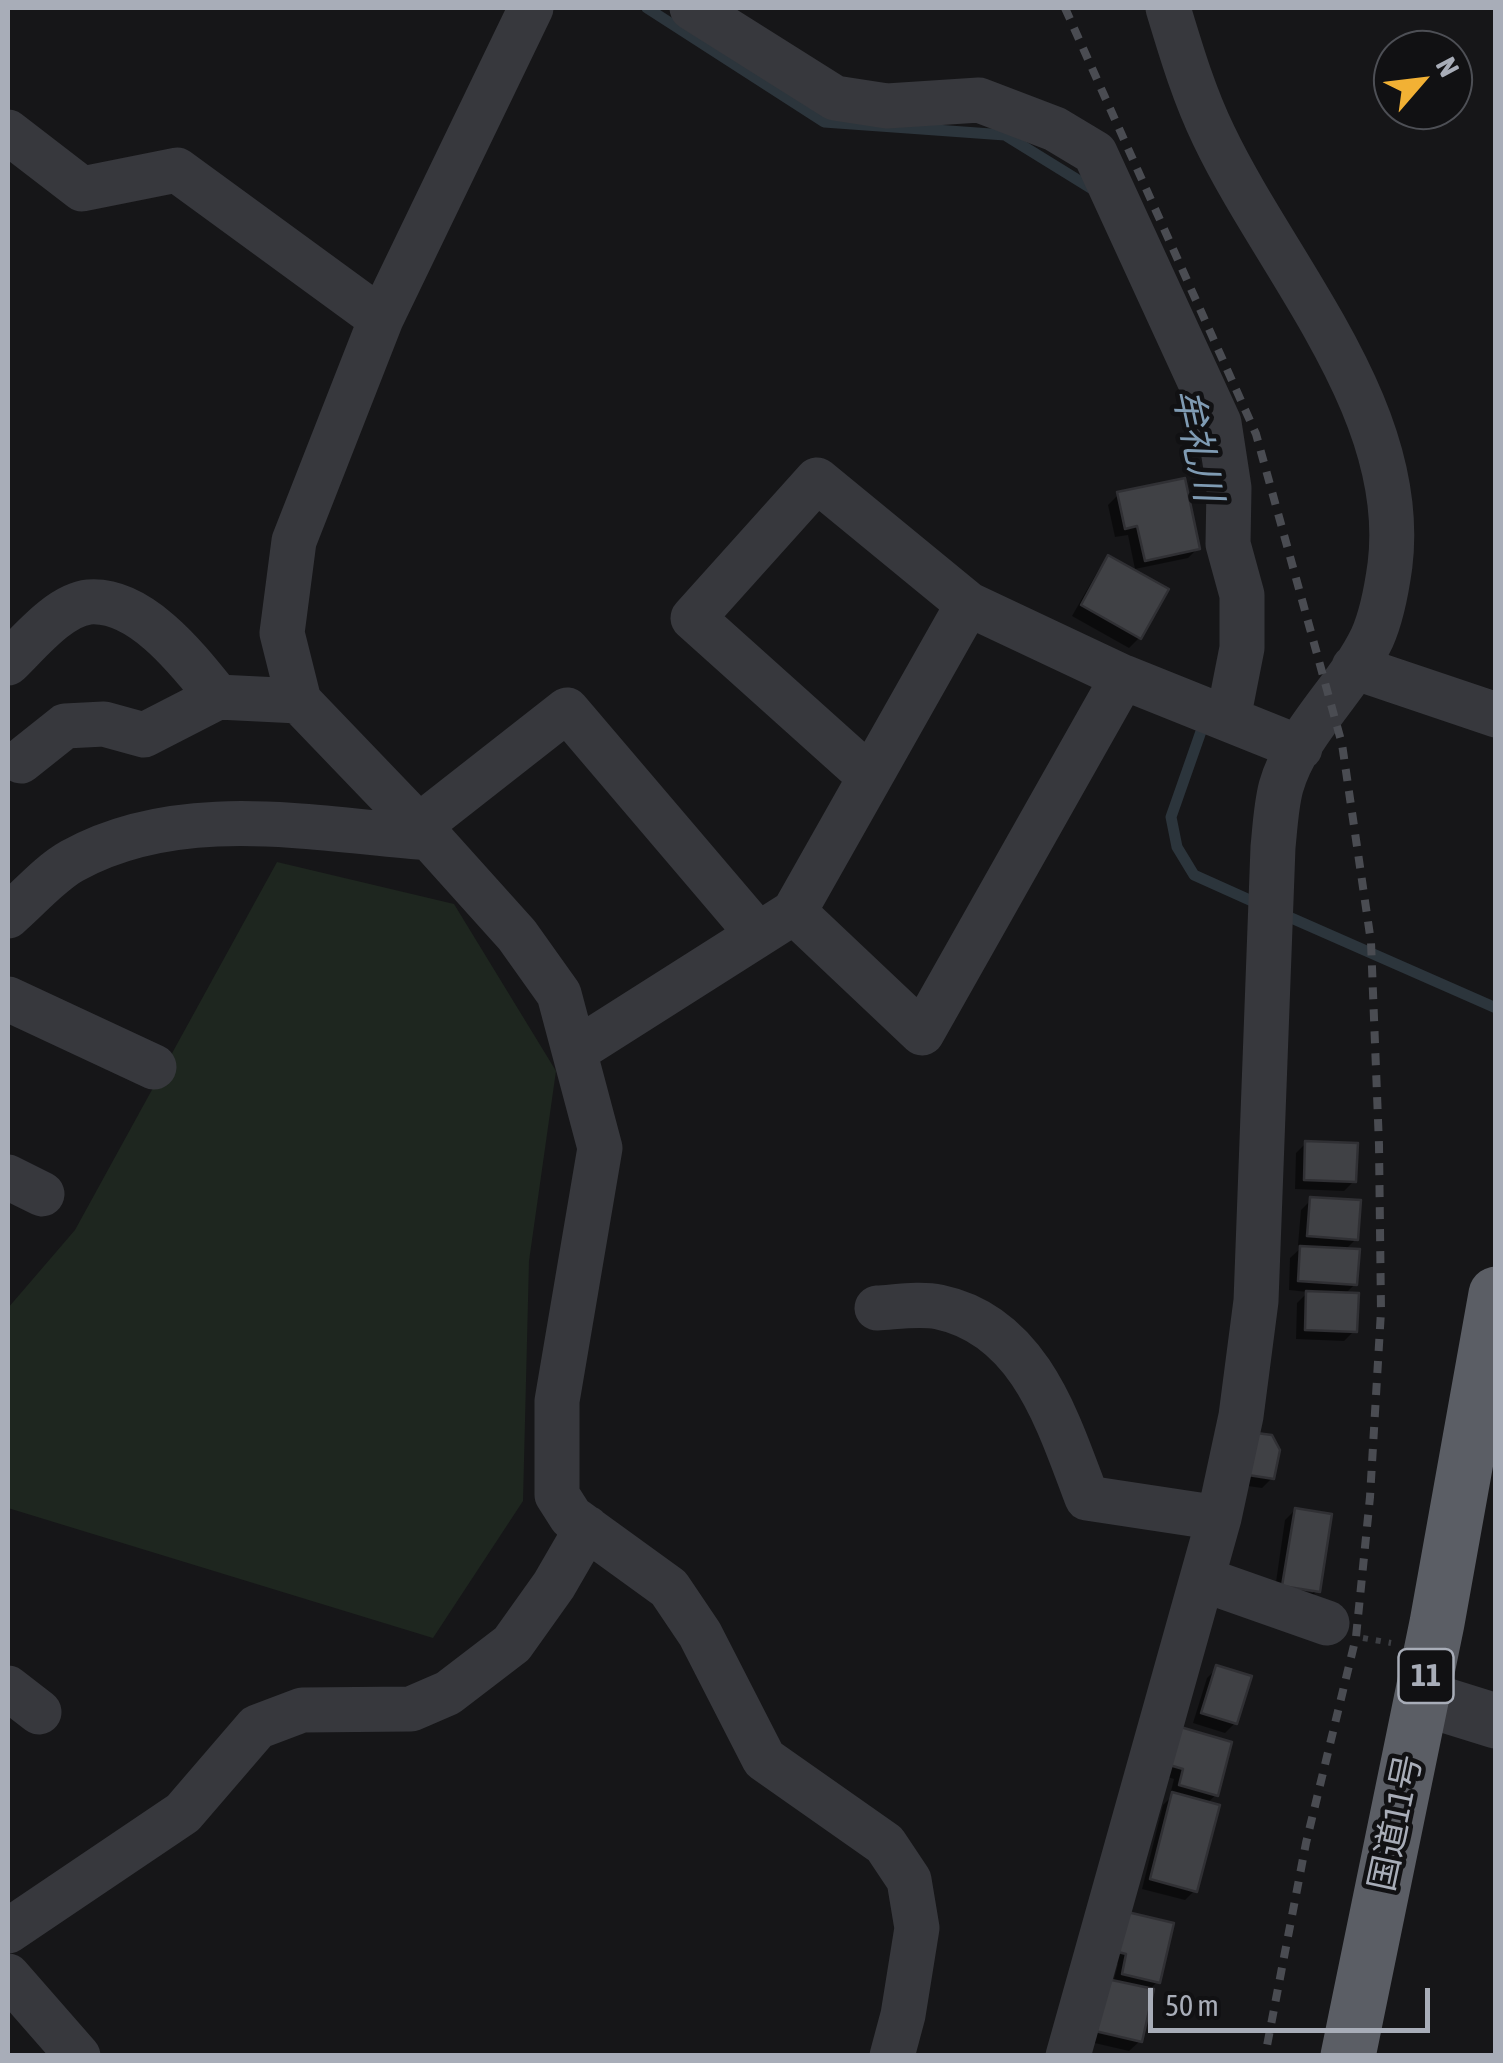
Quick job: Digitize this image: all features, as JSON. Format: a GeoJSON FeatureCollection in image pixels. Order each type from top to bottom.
{"type":"FeatureCollection","features":[{"type":"Feature","properties":{"kind":"highway","name":"国道11号"},"geometry":{"type":"LineString","coordinates":[[1348,2056],[1422,1698],[1496,1294]]}},
{"type":"Feature","properties":{"kind":"street"},"geometry":{"type":"LineString","coordinates":[[531,8],[381,319],[294,542],[282,634],[299,701],[425,832],[516,936],[559,994],[600,1148],[556,1401],[558,1494],[570,1516],[669,1588],[700,1634],[764,1759],[884,1844],[909,1880],[918,1928],[892,2056]]}},
{"type":"Feature","properties":{"kind":"street"},"geometry":{"type":"LineString","coordinates":[[692,8],[835,98],[887,106],[979,100],[1054,129],[1095,153],[1219,423],[1229,488],[1228,544],[1242,595],[1242,648],[1214,713]]}},
{"type":"Feature","properties":{"kind":"street"},"geometry":{"type":"LineString","coordinates":[[1068,2056],[1219,1518],[1241,1416],[1256,1301],[1272,848],[1281,786],[1300,748],[1373,637],[1390,564],[1390,485],[1371,428],[1334,341],[1215,138],[1189,76],[1168,8]]}},
{"type":"Feature","properties":{"kind":"street"},"geometry":{"type":"LineString","coordinates":[[8,132],[82,189],[177,170],[381,319]]}},
{"type":"Feature","properties":{"kind":"street"},"geometry":{"type":"LineString","coordinates":[[869,776],[692,618],[817,480],[968,604],[1123,677],[1300,748]]}},
{"type":"Feature","properties":{"kind":"street"},"geometry":{"type":"LineString","coordinates":[[8,663],[54,618],[88,602],[132,610],[184,654],[218,697]]}},
{"type":"Feature","properties":{"kind":"street"},"geometry":{"type":"LineString","coordinates":[[575,1051],[775,922],[826,860],[869,776],[968,604]]}},
{"type":"Feature","properties":{"kind":"street"},"geometry":{"type":"LineString","coordinates":[[1354,667],[1496,714]]}},
{"type":"Feature","properties":{"kind":"street"},"geometry":{"type":"LineString","coordinates":[[8,916],[70,862],[140,832],[232,823],[425,832],[568,710],[775,922],[922,1033],[1123,677]]}},
{"type":"Feature","properties":{"kind":"street"},"geometry":{"type":"LineString","coordinates":[[20,761],[66,726],[104,724],[144,734],[218,697],[299,701]]}},
{"type":"Feature","properties":{"kind":"street"},"geometry":{"type":"LineString","coordinates":[[8,999],[154,1067]]}},
{"type":"Feature","properties":{"kind":"street"},"geometry":{"type":"LineString","coordinates":[[877,1308],[938,1306],[981,1323],[1015,1351],[1047,1394],[1087,1498],[1219,1518]]}},
{"type":"Feature","properties":{"kind":"street"},"geometry":{"type":"LineString","coordinates":[[8,1931],[183,1814],[258,1726],[302,1710],[411,1709],[448,1693],[512,1644],[554,1585],[586,1528]]}},
{"type":"Feature","properties":{"kind":"street"},"geometry":{"type":"LineString","coordinates":[[1202,1579],[1327,1624]]}},
{"type":"Feature","properties":{"kind":"street"},"geometry":{"type":"LineString","coordinates":[[1422,1698],[1496,1721]]}},
{"type":"Feature","properties":{"kind":"street"},"geometry":{"type":"LineString","coordinates":[[8,1976],[78,2056]]}},
{"type":"Feature","properties":{"kind":"shaded area"},"geometry":{"type":"Polygon","coordinates":[[[277,862],[454,904],[556,1071],[529,1261],[523,1501],[433,1638],[8,1508],[8,1308],[75,1230],[277,862]]]}},
{"type":"Feature","properties":{"kind":"building"},"geometry":{"type":"Polygon","coordinates":[[[1185,478],[1200,549],[1145,561],[1137,526],[1125,529],[1117,492],[1185,478]]]}},
{"type":"Feature","properties":{"kind":"building"},"geometry":{"type":"Polygon","coordinates":[[[1108,555],[1169,589],[1141,639],[1081,605],[1108,555]]]}},
{"type":"Feature","properties":{"kind":"building"},"geometry":{"type":"Polygon","coordinates":[[[1305,1141],[1358,1143],[1356,1182],[1304,1180],[1305,1141]]]}},
{"type":"Feature","properties":{"kind":"building"},"geometry":{"type":"Polygon","coordinates":[[[1310,1197],[1361,1200],[1358,1240],[1307,1236],[1310,1197]]]}},
{"type":"Feature","properties":{"kind":"building"},"geometry":{"type":"Polygon","coordinates":[[[1300,1246],[1360,1249],[1357,1285],[1298,1281],[1300,1246]]]}},
{"type":"Feature","properties":{"kind":"building"},"geometry":{"type":"Polygon","coordinates":[[[1306,1291],[1359,1293],[1357,1332],[1305,1330],[1306,1291]]]}},
{"type":"Feature","properties":{"kind":"building"},"geometry":{"type":"Polygon","coordinates":[[[1241,1431],[1272,1435],[1280,1450],[1274,1479],[1235,1473],[1241,1431]]]}},
{"type":"Feature","properties":{"kind":"building"},"geometry":{"type":"Polygon","coordinates":[[[1295,1508],[1332,1514],[1320,1592],[1282,1586],[1295,1508]]]}},
{"type":"Feature","properties":{"kind":"building"},"geometry":{"type":"Polygon","coordinates":[[[1216,1665],[1252,1676],[1237,1724],[1201,1713],[1216,1665]]]}},
{"type":"Feature","properties":{"kind":"building"},"geometry":{"type":"Polygon","coordinates":[[[1177,1726],[1232,1742],[1218,1796],[1179,1785],[1183,1769],[1166,1764],[1177,1726]]]}},
{"type":"Feature","properties":{"kind":"building"},"geometry":{"type":"Polygon","coordinates":[[[1172,1792],[1220,1805],[1197,1892],[1150,1879],[1172,1792]]]}},
{"type":"Feature","properties":{"kind":"building"},"geometry":{"type":"Polygon","coordinates":[[[1119,1910],[1174,1923],[1160,1983],[1122,1974],[1126,1954],[1110,1950],[1119,1910]]]}},
{"type":"Feature","properties":{"kind":"building"},"geometry":{"type":"Polygon","coordinates":[[[1107,1979],[1154,1989],[1142,2042],[1095,2031],[1107,1979]]]}},
{"type":"Feature","properties":{"kind":"waterway","name":"牟礼川"},"geometry":{"type":"LineString","coordinates":[[647,8],[824,122],[1005,135],[1094,190]]}},
{"type":"Feature","properties":{"kind":"waterway","name":"牟礼川"},"geometry":{"type":"LineString","coordinates":[[1205,720],[1171,817],[1177,847],[1194,875],[1263,906]]}},
{"type":"Feature","properties":{"kind":"waterway","name":"牟礼川"},"geometry":{"type":"LineString","coordinates":[[1280,913],[1496,1008]]}},
{"type":"Feature","properties":{"kind":"railway"},"geometry":{"type":"LineString","coordinates":[[1065,8],[1256,434],[1342,744],[1371,942],[1381,1311],[1370,1497],[1356,1637],[1306,1843],[1265,2056]]}}]}
